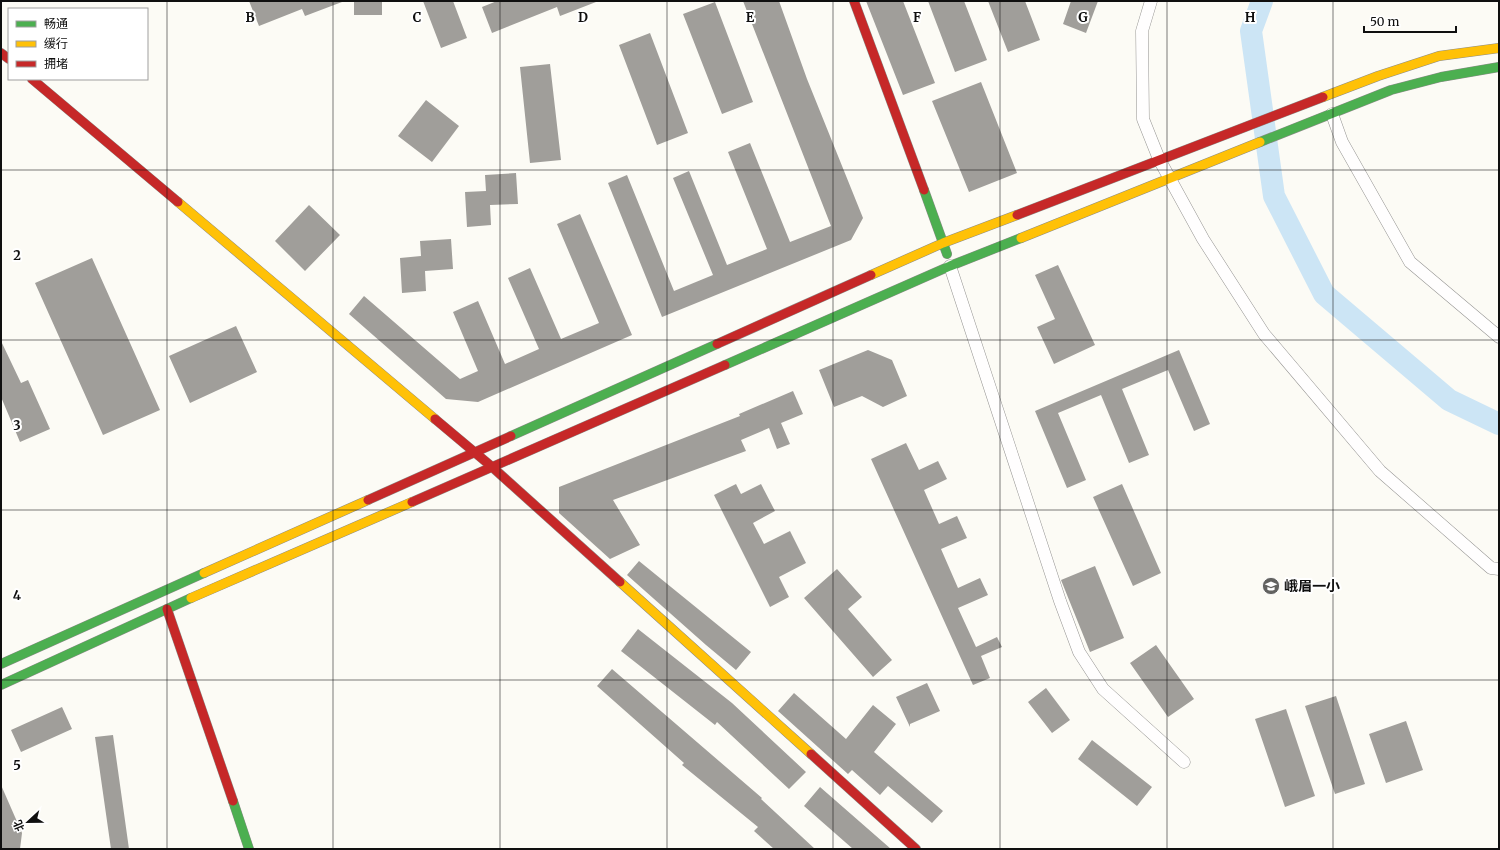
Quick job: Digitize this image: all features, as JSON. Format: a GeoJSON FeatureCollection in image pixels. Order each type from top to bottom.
{"type":"FeatureCollection","features":[{"type":"Feature","properties":{"kind":"main road"},"geometry":{"type":"LineString","coordinates":[[854,1],[943,243],[950,266]]}},
{"type":"Feature","properties":{"kind":"main road"},"geometry":{"type":"LineString","coordinates":[[1,664],[475,454],[943,243],[1378,76],[1439,56],[1499,48]]}},
{"type":"Feature","properties":{"kind":"main road"},"geometry":{"type":"LineString","coordinates":[[1,685],[167,609],[950,266],[1391,90],[1441,77],[1499,67]]}},
{"type":"Feature","properties":{"kind":"main road"},"geometry":{"type":"LineString","coordinates":[[33,80],[491,466],[916,849]]}},
{"type":"Feature","properties":{"kind":"main road"},"geometry":{"type":"LineString","coordinates":[[167,609],[250,849]]}},
{"type":"Feature","properties":{"kind":"street"},"geometry":{"type":"LineString","coordinates":[[1151,1],[1142,31],[1143,119],[1159,160],[1228,281],[1264,334],[1380,472],[1491,568],[1499,569]]}},
{"type":"Feature","properties":{"kind":"street"},"geometry":{"type":"LineString","coordinates":[[1328,116],[1410,262],[1499,337]]}},
{"type":"Feature","properties":{"kind":"street"},"geometry":{"type":"LineString","coordinates":[[950,266],[1060,601],[1079,652],[1103,688],[1184,762]]}},
{"type":"Feature","properties":{"kind":"building"},"geometry":{"type":"Polygon","coordinates":[[[249,1],[342,2],[305,16],[302,9],[259,26],[249,1]]]}},
{"type":"Feature","properties":{"kind":"building"},"geometry":{"type":"Polygon","coordinates":[[[354,1],[382,1],[382,15],[354,15],[354,1]]]}},
{"type":"Feature","properties":{"kind":"building"},"geometry":{"type":"Polygon","coordinates":[[[423,1],[453,1],[467,38],[441,48],[423,1]]]}},
{"type":"Feature","properties":{"kind":"building"},"geometry":{"type":"Polygon","coordinates":[[[497,1],[596,2],[560,16],[557,7],[492,33],[482,7],[497,1]]]}},
{"type":"Feature","properties":{"kind":"building"},"geometry":{"type":"Polygon","coordinates":[[[743,1],[779,1],[807,79],[863,218],[851,240],[662,317],[608,183],[627,175],[674,291],[713,275],[673,178],[689,171],[727,265],[767,249],[728,152],[750,143],[790,242],[831,226],[743,1]]]}},
{"type":"Feature","properties":{"kind":"building"},"geometry":{"type":"Polygon","coordinates":[[[866,1],[903,1],[935,83],[903,95],[866,1]]]}},
{"type":"Feature","properties":{"kind":"building"},"geometry":{"type":"Polygon","coordinates":[[[928,1],[964,1],[987,60],[955,72],[928,1]]]}},
{"type":"Feature","properties":{"kind":"building"},"geometry":{"type":"Polygon","coordinates":[[[988,1],[1025,1],[1040,40],[1008,52],[988,1]]]}},
{"type":"Feature","properties":{"kind":"building"},"geometry":{"type":"Polygon","coordinates":[[[1071,1],[1098,1],[1086,33],[1063,24],[1071,1]]]}},
{"type":"Feature","properties":{"kind":"building"},"geometry":{"type":"Polygon","coordinates":[[[715,2],[753,102],[722,114],[683,14],[715,2]]]}},
{"type":"Feature","properties":{"kind":"building"},"geometry":{"type":"Polygon","coordinates":[[[650,33],[688,133],[657,145],[619,45],[650,33]]]}},
{"type":"Feature","properties":{"kind":"building"},"geometry":{"type":"Polygon","coordinates":[[[550,64],[561,160],[530,163],[520,67],[550,64]]]}},
{"type":"Feature","properties":{"kind":"building"},"geometry":{"type":"Polygon","coordinates":[[[981,82],[1017,173],[969,192],[932,101],[981,82]]]}},
{"type":"Feature","properties":{"kind":"building"},"geometry":{"type":"Polygon","coordinates":[[[426,100],[459,126],[432,162],[398,136],[426,100]]]}},
{"type":"Feature","properties":{"kind":"building"},"geometry":{"type":"Polygon","coordinates":[[[516,173],[518,204],[490,205],[491,225],[467,227],[465,192],[486,191],[485,175],[516,173]]]}},
{"type":"Feature","properties":{"kind":"building"},"geometry":{"type":"Polygon","coordinates":[[[309,205],[340,235],[305,271],[275,241],[309,205]]]}},
{"type":"Feature","properties":{"kind":"building"},"geometry":{"type":"Polygon","coordinates":[[[580,214],[632,335],[478,402],[446,399],[349,314],[364,296],[460,379],[478,371],[453,312],[478,301],[505,364],[539,349],[508,278],[530,268],[561,339],[599,323],[557,224],[580,214]]]}},
{"type":"Feature","properties":{"kind":"building"},"geometry":{"type":"Polygon","coordinates":[[[451,239],[453,269],[425,271],[426,291],[402,293],[400,258],[421,256],[420,241],[451,239]]]}},
{"type":"Feature","properties":{"kind":"building"},"geometry":{"type":"Polygon","coordinates":[[[92,258],[160,410],[103,435],[35,283],[92,258]]]}},
{"type":"Feature","properties":{"kind":"building"},"geometry":{"type":"Polygon","coordinates":[[[1058,265],[1095,345],[1054,364],[1037,327],[1055,319],[1035,275],[1058,265]]]}},
{"type":"Feature","properties":{"kind":"building"},"geometry":{"type":"Polygon","coordinates":[[[236,326],[257,372],[190,403],[169,356],[236,326]]]}},
{"type":"Feature","properties":{"kind":"building"},"geometry":{"type":"Polygon","coordinates":[[[1,341],[21,383],[28,380],[50,429],[20,442],[1,397],[1,341]]]}},
{"type":"Feature","properties":{"kind":"building"},"geometry":{"type":"Polygon","coordinates":[[[868,350],[892,360],[907,396],[883,407],[862,396],[834,407],[819,370],[868,350]]]}},
{"type":"Feature","properties":{"kind":"building"},"geometry":{"type":"Polygon","coordinates":[[[1179,350],[1210,424],[1194,431],[1168,370],[1122,389],[1149,455],[1129,463],[1101,395],[1058,413],[1086,480],[1067,488],[1035,411],[1179,350]]]}},
{"type":"Feature","properties":{"kind":"building"},"geometry":{"type":"Polygon","coordinates":[[[793,391],[803,414],[781,423],[790,444],[777,449],[769,428],[741,440],[746,451],[613,500],[640,545],[610,559],[559,513],[559,487],[740,416],[739,414],[793,391]]]}},
{"type":"Feature","properties":{"kind":"building"},"geometry":{"type":"Polygon","coordinates":[[[906,443],[919,470],[938,461],[947,479],[924,490],[939,524],[957,516],[967,538],[941,549],[958,588],[980,578],[988,595],[958,608],[976,647],[997,637],[1002,647],[981,656],[990,678],[973,685],[871,459],[906,443]]]}},
{"type":"Feature","properties":{"kind":"building"},"geometry":{"type":"Polygon","coordinates":[[[736,484],[741,494],[761,484],[775,511],[753,523],[764,544],[790,531],[806,563],[779,577],[789,597],[770,607],[714,495],[736,484]]]}},
{"type":"Feature","properties":{"kind":"building"},"geometry":{"type":"Polygon","coordinates":[[[1122,484],[1161,573],[1133,586],[1093,497],[1122,484]]]}},
{"type":"Feature","properties":{"kind":"building"},"geometry":{"type":"Polygon","coordinates":[[[639,561],[751,652],[736,670],[627,575],[639,561]]]}},
{"type":"Feature","properties":{"kind":"building"},"geometry":{"type":"Polygon","coordinates":[[[1095,566],[1124,638],[1090,652],[1061,580],[1095,566]]]}},
{"type":"Feature","properties":{"kind":"building"},"geometry":{"type":"Polygon","coordinates":[[[837,569],[862,597],[848,609],[892,660],[873,677],[804,598],[837,569]]]}},
{"type":"Feature","properties":{"kind":"building"},"geometry":{"type":"Polygon","coordinates":[[[638,629],[732,703],[806,772],[789,789],[717,722],[715,725],[621,651],[638,629]]]}},
{"type":"Feature","properties":{"kind":"building"},"geometry":{"type":"Polygon","coordinates":[[[1156,645],[1194,699],[1168,717],[1130,663],[1156,645]]]}},
{"type":"Feature","properties":{"kind":"building"},"geometry":{"type":"Polygon","coordinates":[[[612,669],[762,798],[761,799],[815,849],[774,849],[754,831],[758,827],[682,765],[684,763],[597,686],[612,669]]]}},
{"type":"Feature","properties":{"kind":"building"},"geometry":{"type":"Polygon","coordinates":[[[927,683],[940,711],[910,724],[910,727],[896,697],[927,683]]]}},
{"type":"Feature","properties":{"kind":"building"},"geometry":{"type":"Polygon","coordinates":[[[1046,688],[1070,720],[1052,733],[1028,702],[1046,688]]]}},
{"type":"Feature","properties":{"kind":"building"},"geometry":{"type":"Polygon","coordinates":[[[794,693],[846,739],[873,705],[896,724],[874,752],[943,811],[932,823],[888,786],[880,795],[852,770],[848,774],[778,711],[794,693]]]}},
{"type":"Feature","properties":{"kind":"building"},"geometry":{"type":"Polygon","coordinates":[[[1336,696],[1365,784],[1335,794],[1305,706],[1336,696]]]}},
{"type":"Feature","properties":{"kind":"building"},"geometry":{"type":"Polygon","coordinates":[[[62,707],[72,729],[21,752],[11,730],[62,707]]]}},
{"type":"Feature","properties":{"kind":"building"},"geometry":{"type":"Polygon","coordinates":[[[1286,709],[1315,796],[1285,807],[1255,719],[1286,709]]]}},
{"type":"Feature","properties":{"kind":"building"},"geometry":{"type":"Polygon","coordinates":[[[1406,721],[1423,770],[1386,783],[1369,734],[1406,721]]]}},
{"type":"Feature","properties":{"kind":"building"},"geometry":{"type":"Polygon","coordinates":[[[113,735],[129,849],[111,849],[95,737],[113,735]]]}},
{"type":"Feature","properties":{"kind":"building"},"geometry":{"type":"Polygon","coordinates":[[[1092,740],[1152,787],[1137,806],[1078,759],[1092,740]]]}},
{"type":"Feature","properties":{"kind":"building"},"geometry":{"type":"Polygon","coordinates":[[[1,785],[22,833],[20,849],[1,849],[1,785]]]}},
{"type":"Feature","properties":{"kind":"building"},"geometry":{"type":"Polygon","coordinates":[[[820,787],[891,849],[853,849],[804,806],[820,787]]]}},
{"type":"Feature","properties":{"kind":"waterway"},"geometry":{"type":"LineString","coordinates":[[1262,1],[1251,31],[1274,196],[1324,294],[1449,400],[1499,424]]}},
{"type":"Feature","properties":{"kind":"traffic: fast"},"geometry":{"type":"LineString","coordinates":[[1260,142],[1391,90],[1441,77],[1499,67]]}},
{"type":"Feature","properties":{"kind":"traffic: fast"},"geometry":{"type":"LineString","coordinates":[[924,190],[947,254]]}},
{"type":"Feature","properties":{"kind":"traffic: fast"},"geometry":{"type":"LineString","coordinates":[[725,365],[950,266],[1021,238]]}},
{"type":"Feature","properties":{"kind":"traffic: fast"},"geometry":{"type":"LineString","coordinates":[[511,436],[717,344]]}},
{"type":"Feature","properties":{"kind":"traffic: fast"},"geometry":{"type":"LineString","coordinates":[[1,664],[204,573]]}},
{"type":"Feature","properties":{"kind":"traffic: fast"},"geometry":{"type":"LineString","coordinates":[[1,685],[191,598]]}},
{"type":"Feature","properties":{"kind":"traffic: fast"},"geometry":{"type":"LineString","coordinates":[[233,801],[249,849]]}},
{"type":"Feature","properties":{"kind":"traffic: slow"},"geometry":{"type":"LineString","coordinates":[[1323,97],[1378,76],[1439,56],[1499,48]]}},
{"type":"Feature","properties":{"kind":"traffic: slow"},"geometry":{"type":"LineString","coordinates":[[1021,238],[1260,142]]}},
{"type":"Feature","properties":{"kind":"traffic: slow"},"geometry":{"type":"LineString","coordinates":[[178,202],[435,419]]}},
{"type":"Feature","properties":{"kind":"traffic: slow"},"geometry":{"type":"LineString","coordinates":[[871,275],[943,243],[1017,215]]}},
{"type":"Feature","properties":{"kind":"traffic: slow"},"geometry":{"type":"LineString","coordinates":[[204,573],[368,500]]}},
{"type":"Feature","properties":{"kind":"traffic: slow"},"geometry":{"type":"LineString","coordinates":[[191,598],[412,502]]}},
{"type":"Feature","properties":{"kind":"traffic: slow"},"geometry":{"type":"LineString","coordinates":[[620,582],[811,754]]}},
{"type":"Feature","properties":{"kind":"traffic: jam"},"geometry":{"type":"LineString","coordinates":[[854,1],[924,190]]}},
{"type":"Feature","properties":{"kind":"traffic: jam"},"geometry":{"type":"LineString","coordinates":[[1,53],[8,58]]}},
{"type":"Feature","properties":{"kind":"traffic: jam"},"geometry":{"type":"LineString","coordinates":[[33,80],[178,202]]}},
{"type":"Feature","properties":{"kind":"traffic: jam"},"geometry":{"type":"LineString","coordinates":[[1017,215],[1323,97]]}},
{"type":"Feature","properties":{"kind":"traffic: jam"},"geometry":{"type":"LineString","coordinates":[[717,344],[871,275]]}},
{"type":"Feature","properties":{"kind":"traffic: jam"},"geometry":{"type":"LineString","coordinates":[[412,502],[725,365]]}},
{"type":"Feature","properties":{"kind":"traffic: jam"},"geometry":{"type":"LineString","coordinates":[[435,419],[491,466],[620,582]]}},
{"type":"Feature","properties":{"kind":"traffic: jam"},"geometry":{"type":"LineString","coordinates":[[368,500],[511,436]]}},
{"type":"Feature","properties":{"kind":"traffic: jam"},"geometry":{"type":"LineString","coordinates":[[167,609],[233,801]]}},
{"type":"Feature","properties":{"kind":"traffic: jam"},"geometry":{"type":"LineString","coordinates":[[811,754],[916,849]]}},
{"type":"Feature","properties":{"kind":"place","name":"峨眉一小"},"geometry":{"type":"Point","coordinates":[1271,586]}}]}
